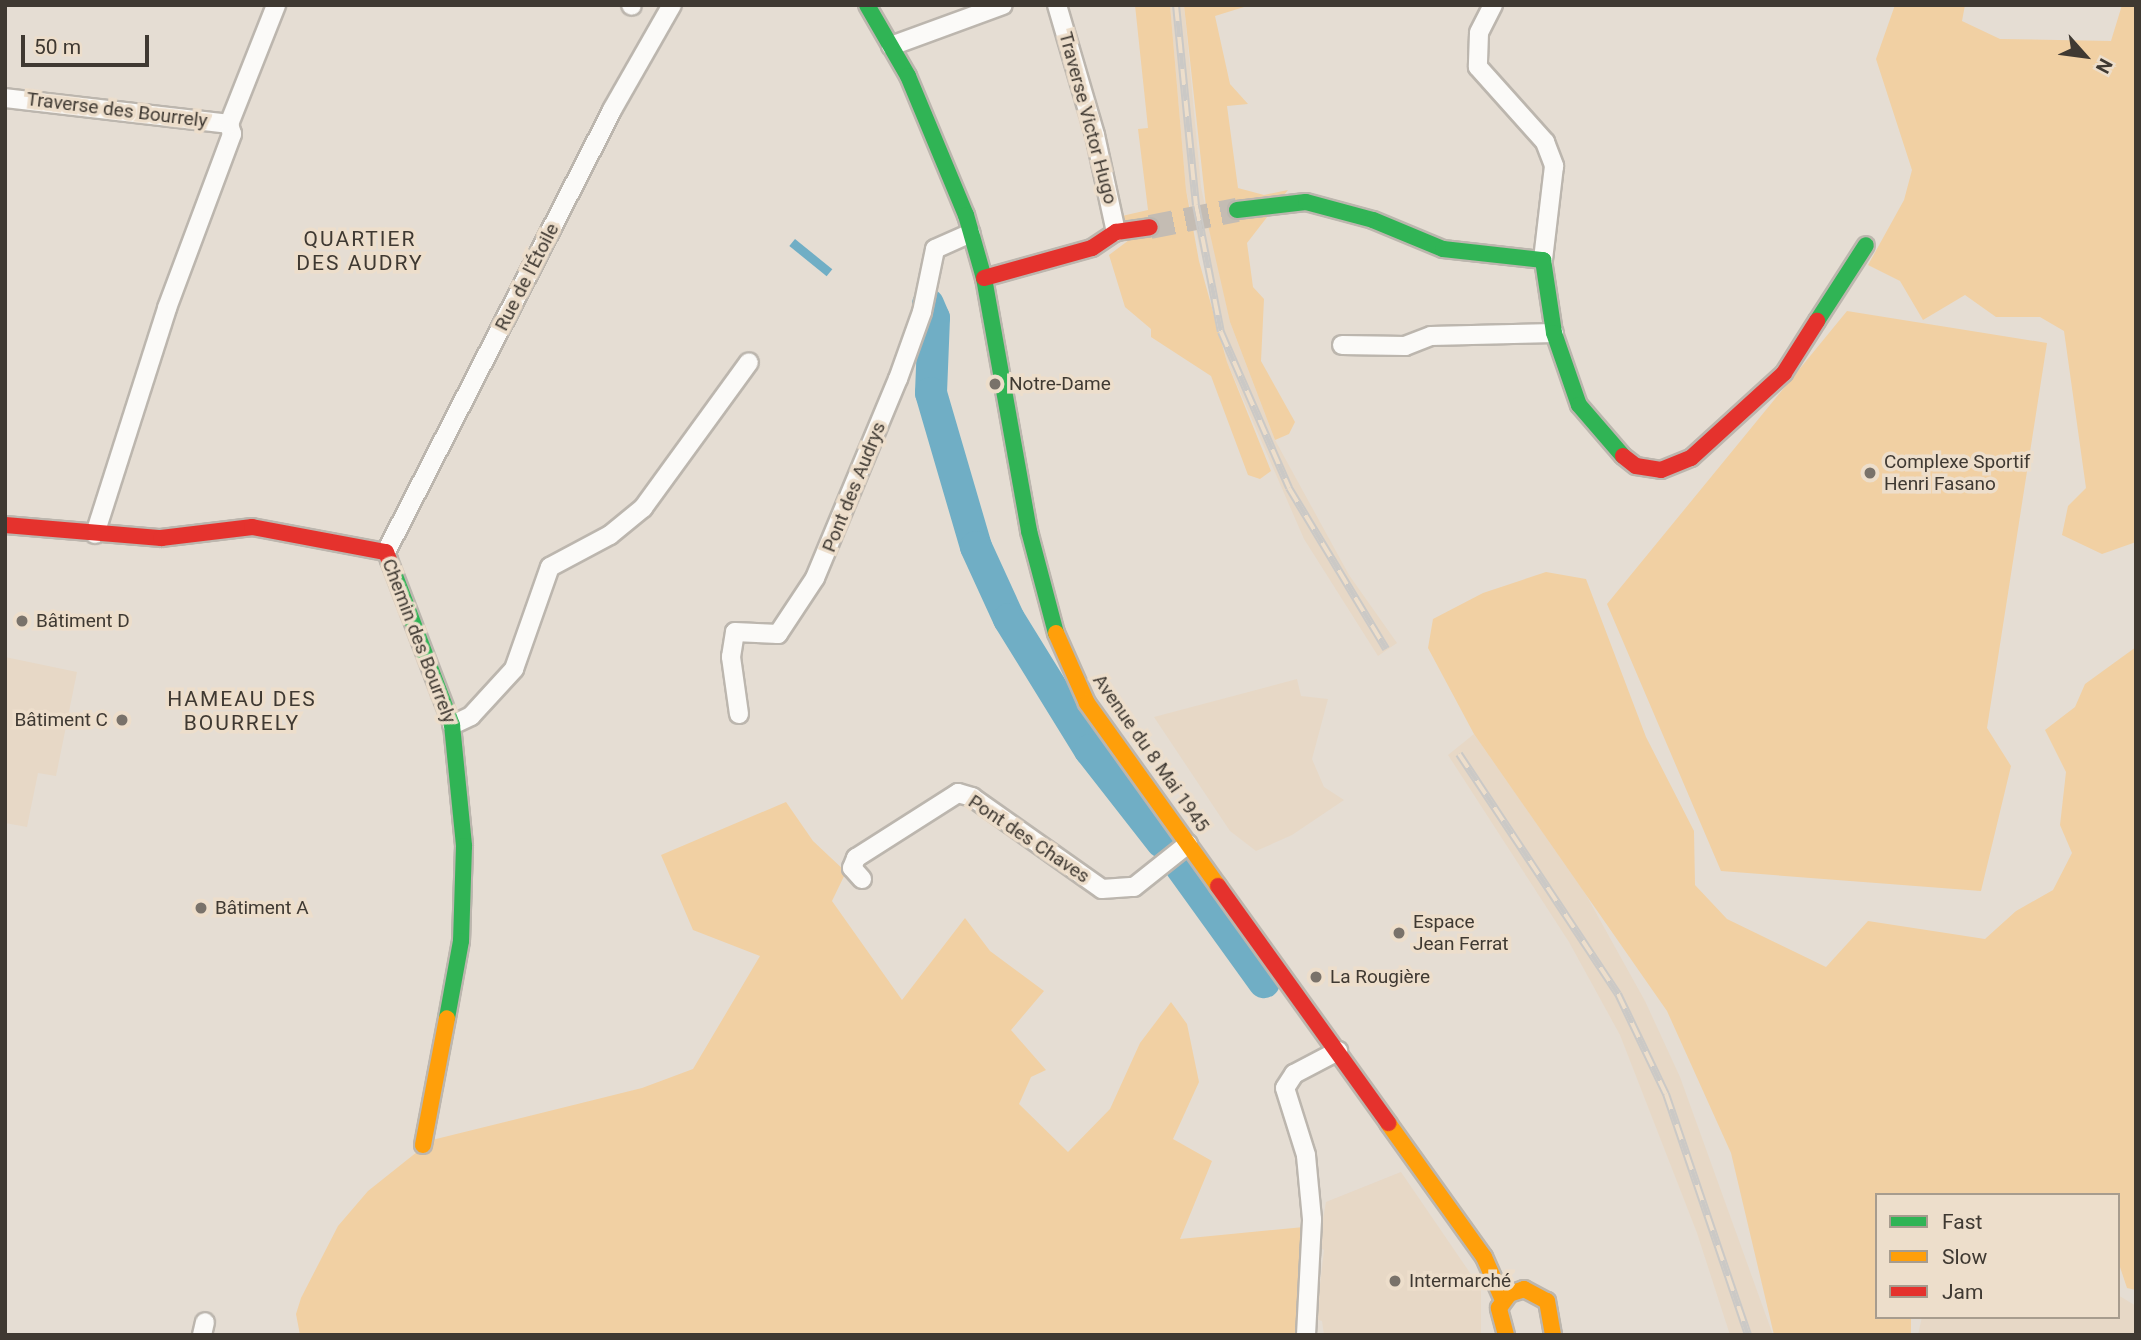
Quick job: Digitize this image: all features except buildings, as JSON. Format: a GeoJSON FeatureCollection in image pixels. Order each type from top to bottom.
{"type":"FeatureCollection","features":[{"type":"Feature","properties":{"kind":"street"},"geometry":{"type":"LineString","coordinates":[[95,534],[167,308],[232,134],[229,124],[276,5]]}},
{"type":"Feature","properties":{"kind":"street","name":"Rue de l'Étoile"},"geometry":{"type":"LineString","coordinates":[[386,552],[612,110],[672,5]]}},
{"type":"Feature","properties":{"kind":"street","name":"Avenue du 8 Mai 1945"},"geometry":{"type":"LineString","coordinates":[[867,5],[891,46],[940,145],[971,233],[984,278],[1046,607],[1087,704],[1484,1257],[1503,1300]]}},
{"type":"Feature","properties":{"kind":"street"},"geometry":{"type":"LineString","coordinates":[[891,46],[1003,5]]}},
{"type":"Feature","properties":{"kind":"street","name":"Traverse Victor Hugo"},"geometry":{"type":"LineString","coordinates":[[1057,5],[1098,146],[1116,232]]}},
{"type":"Feature","properties":{"kind":"street"},"geometry":{"type":"LineString","coordinates":[[1493,5],[1479,33],[1478,66],[1545,142],[1554,166],[1543,260],[1554,333],[1579,405],[1600,435],[1636,466],[1661,470],[1691,458],[1784,373],[1866,245]]}},
{"type":"Feature","properties":{"kind":"street","name":"Traverse des Bourrely"},"geometry":{"type":"LineString","coordinates":[[5,98],[229,124]]}},
{"type":"Feature","properties":{"kind":"street"},"geometry":{"type":"LineString","coordinates":[[1237,210],[1306,202],[1373,220],[1443,249],[1543,260]]}},
{"type":"Feature","properties":{"kind":"street"},"geometry":{"type":"LineString","coordinates":[[984,278],[1092,248],[1116,232],[1150,227]]}},
{"type":"Feature","properties":{"kind":"street","name":"Pont des Audrys"},"geometry":{"type":"LineString","coordinates":[[739,714],[731,657],[735,632],[778,634],[815,578],[898,379],[922,312],[935,248],[971,233]]}},
{"type":"Feature","properties":{"kind":"street"},"geometry":{"type":"LineString","coordinates":[[1342,345],[1405,346],[1431,336],[1554,333]]}},
{"type":"Feature","properties":{"kind":"street"},"geometry":{"type":"LineString","coordinates":[[452,725],[471,716],[514,669],[550,567],[610,535],[643,508],[749,362]]}},
{"type":"Feature","properties":{"kind":"street","name":"Chemin des Bourrely"},"geometry":{"type":"LineString","coordinates":[[5,525],[161,538],[252,527],[386,552],[452,725],[464,846],[462,929],[423,1146]]}},
{"type":"Feature","properties":{"kind":"street","name":"Pont des Chaves"},"geometry":{"type":"LineString","coordinates":[[862,879],[852,868],[856,858],[958,793],[972,797],[1102,889],[1134,887],[1188,844]]}},
{"type":"Feature","properties":{"kind":"street"},"geometry":{"type":"LineString","coordinates":[[1306,1335],[1312,1235],[1306,1155],[1286,1088],[1294,1074],[1338,1051]]}},
{"type":"Feature","properties":{"kind":"street","name":"Avenue du 8 Mai 1945"},"geometry":{"type":"LineString","coordinates":[[1484,1257],[1524,1289],[1547,1301],[1552,1327]]}},
{"type":"Feature","properties":{"kind":"street"},"geometry":{"type":"LineString","coordinates":[[1501,1332],[1503,1300],[1524,1289]]}},
{"type":"Feature","properties":{"kind":"street"},"geometry":{"type":"LineString","coordinates":[[1543,1335],[1552,1327]]}},
{"type":"Feature","properties":{"kind":"shaded area"},"geometry":{"type":"Polygon","coordinates":[[[1135,5],[1170,5],[1186,190],[1199,261],[1227,362],[1271,471],[1260,479],[1248,475],[1211,376],[1151,337],[1151,329],[1125,307],[1109,255],[1129,240],[1122,216],[1148,210],[1138,129],[1148,128],[1135,5]]]}},
{"type":"Feature","properties":{"kind":"shaded area"},"geometry":{"type":"Polygon","coordinates":[[[1170,5],[1184,5],[1201,187],[1230,322],[1275,440],[1349,575],[1397,643],[1378,656],[1304,539],[1227,362],[1186,190],[1170,5]]]}},
{"type":"Feature","properties":{"kind":"shaded area"},"geometry":{"type":"Polygon","coordinates":[[[1184,5],[1244,7],[1215,16],[1230,84],[1248,104],[1227,106],[1238,188],[1264,195],[1288,190],[1247,243],[1253,287],[1264,299],[1261,361],[1295,422],[1289,434],[1275,440],[1230,322],[1208,225],[1184,5]]]}},
{"type":"Feature","properties":{"kind":"shaded area"},"geometry":{"type":"Polygon","coordinates":[[[1895,5],[1965,5],[1962,21],[2000,39],[2111,41],[2122,5],[2136,5],[2136,542],[2102,554],[2062,535],[2068,506],[2086,488],[2064,331],[2040,317],[1996,317],[1965,295],[1923,320],[1900,281],[1868,265],[1904,200],[1912,170],[1876,59],[1895,5]]]}},
{"type":"Feature","properties":{"kind":"shaded area","name":"Complexe Sportif Henri Fasano"},"geometry":{"type":"Polygon","coordinates":[[[1847,311],[2047,343],[1987,728],[2011,766],[1981,891],[1721,871],[1607,604],[1847,311]]]}},
{"type":"Feature","properties":{"kind":"shaded area"},"geometry":{"type":"Polygon","coordinates":[[[1546,572],[1586,579],[1646,737],[1694,831],[1695,885],[1727,919],[1826,967],[1868,921],[1985,939],[2016,911],[2053,890],[2072,853],[2060,825],[2066,772],[2045,730],[2075,707],[2085,684],[2136,647],[2136,1290],[2127,1288],[2120,1267],[2120,1193],[1875,1193],[1875,1319],[1911,1319],[1911,1335],[1774,1335],[1731,1153],[1667,1011],[1474,734],[1428,648],[1433,619],[1483,593],[1546,572]]]}},
{"type":"Feature","properties":{"kind":"shaded area"},"geometry":{"type":"Polygon","coordinates":[[[5,657],[77,672],[56,776],[38,773],[27,827],[5,823],[5,657]]]}},
{"type":"Feature","properties":{"kind":"shaded area"},"geometry":{"type":"Polygon","coordinates":[[[1297,679],[1301,696],[1328,699],[1312,759],[1324,787],[1344,800],[1292,835],[1256,851],[1230,831],[1154,717],[1297,679]]]}},
{"type":"Feature","properties":{"kind":"shaded area"},"geometry":{"type":"Polygon","coordinates":[[[1474,734],[1585,893],[1645,1001],[1680,1077],[1773,1335],[1730,1335],[1697,1233],[1620,1035],[1569,942],[1448,755],[1474,734]]]}},
{"type":"Feature","properties":{"kind":"shaded area"},"geometry":{"type":"Polygon","coordinates":[[[786,802],[813,841],[846,872],[832,901],[902,1000],[965,918],[990,951],[1044,991],[1011,1030],[1046,1070],[1031,1077],[1019,1104],[1068,1152],[1110,1109],[1140,1043],[1171,1002],[1187,1024],[1199,1082],[1173,1139],[1212,1161],[1180,1239],[1304,1227],[1301,1335],[300,1335],[296,1314],[301,1298],[338,1226],[368,1191],[432,1140],[642,1088],[693,1069],[760,956],[693,930],[661,855],[786,802]]]}},
{"type":"Feature","properties":{"kind":"shaded area"},"geometry":{"type":"Polygon","coordinates":[[[1401,1172],[1481,1289],[1481,1335],[1324,1335],[1322,1321],[1316,1319],[1324,1250],[1318,1247],[1326,1202],[1401,1172]]]}},
{"type":"Feature","properties":{"kind":"shaded area"},"geometry":{"type":"Polygon","coordinates":[[[2120,1296],[2136,1306],[2136,1335],[1918,1335],[1922,1319],[2120,1319],[2120,1296]]]}},
{"type":"Feature","properties":{"kind":"water"},"geometry":{"type":"Polygon","coordinates":[[[795,239],[832,269],[827,276],[789,246],[795,239]]]}},
{"type":"Feature","properties":{"kind":"waterway"},"geometry":{"type":"LineString","coordinates":[[928,304],[934,318],[931,393],[976,547],[1009,619],[1090,750],[1162,842]]}},
{"type":"Feature","properties":{"kind":"waterway"},"geometry":{"type":"LineString","coordinates":[[1181,867],[1264,982]]}},
{"type":"Feature","properties":{"kind":"tunnel"},"geometry":{"type":"LineString","coordinates":[[1150,227],[1237,210]]}},
{"type":"Feature","properties":{"kind":"railway"},"geometry":{"type":"LineString","coordinates":[[1176,5],[1196,205],[1221,332],[1289,488],[1386,649]]}},
{"type":"Feature","properties":{"kind":"railway"},"geometry":{"type":"LineString","coordinates":[[1459,754],[1618,994],[1666,1094],[1748,1335]]}},
{"type":"Feature","properties":{"kind":"traffic: fast"},"geometry":{"type":"LineString","coordinates":[[867,5],[908,76],[966,215],[984,278],[1029,531],[1056,633]]}},
{"type":"Feature","properties":{"kind":"traffic: fast"},"geometry":{"type":"LineString","coordinates":[[1237,210],[1306,202],[1373,220],[1443,249],[1543,260],[1554,333],[1579,405],[1623,456]]}},
{"type":"Feature","properties":{"kind":"traffic: fast"},"geometry":{"type":"LineString","coordinates":[[1817,321],[1866,245]]}},
{"type":"Feature","properties":{"kind":"traffic: fast"},"geometry":{"type":"LineString","coordinates":[[389,560],[452,725],[464,846],[461,941],[447,1018]]}},
{"type":"Feature","properties":{"kind":"traffic: slow"},"geometry":{"type":"LineString","coordinates":[[1056,633],[1087,703],[1218,886]]}},
{"type":"Feature","properties":{"kind":"traffic: slow"},"geometry":{"type":"LineString","coordinates":[[423,1145],[447,1018]]}},
{"type":"Feature","properties":{"kind":"traffic: slow"},"geometry":{"type":"LineString","coordinates":[[1388,1123],[1484,1257],[1503,1300]]}},
{"type":"Feature","properties":{"kind":"traffic: slow"},"geometry":{"type":"LineString","coordinates":[[1506,1335],[1499,1308],[1509,1294],[1524,1289],[1547,1301],[1553,1335]]}},
{"type":"Feature","properties":{"kind":"traffic: jam"},"geometry":{"type":"LineString","coordinates":[[984,278],[1092,248],[1116,232],[1150,227]]}},
{"type":"Feature","properties":{"kind":"traffic: jam"},"geometry":{"type":"LineString","coordinates":[[1623,456],[1636,466],[1661,470],[1691,458],[1784,373],[1817,321]]}},
{"type":"Feature","properties":{"kind":"traffic: jam"},"geometry":{"type":"LineString","coordinates":[[5,525],[161,538],[252,527],[386,552],[389,560]]}},
{"type":"Feature","properties":{"kind":"traffic: jam"},"geometry":{"type":"LineString","coordinates":[[1218,886],[1388,1123]]}},
{"type":"Feature","properties":{"kind":"place","name":"Notre-Dame"},"geometry":{"type":"Point","coordinates":[995,384]}},
{"type":"Feature","properties":{"kind":"place","name":"Complexe Sportif Henri Fasano"},"geometry":{"type":"Point","coordinates":[1870,473]}},
{"type":"Feature","properties":{"kind":"place","name":"Bâtiment D"},"geometry":{"type":"Point","coordinates":[22,621]}},
{"type":"Feature","properties":{"kind":"place","name":"Bâtiment C"},"geometry":{"type":"Point","coordinates":[122,720]}},
{"type":"Feature","properties":{"kind":"place","name":"Bâtiment A"},"geometry":{"type":"Point","coordinates":[201,908]}},
{"type":"Feature","properties":{"kind":"place","name":"Espace Jean Ferrat"},"geometry":{"type":"Point","coordinates":[1399,933]}},
{"type":"Feature","properties":{"kind":"place","name":"La Rougière"},"geometry":{"type":"Point","coordinates":[1316,977]}},
{"type":"Feature","properties":{"kind":"place","name":"Intermarché"},"geometry":{"type":"Point","coordinates":[1395,1281]}},
{"type":"Feature","properties":{"kind":"district","name":"QUARTIER DES AUDRY"},"geometry":{"type":"Point","coordinates":[360,251]}},
{"type":"Feature","properties":{"kind":"district","name":"HAMEAU DES BOURRELY"},"geometry":{"type":"Point","coordinates":[242,711]}}]}
